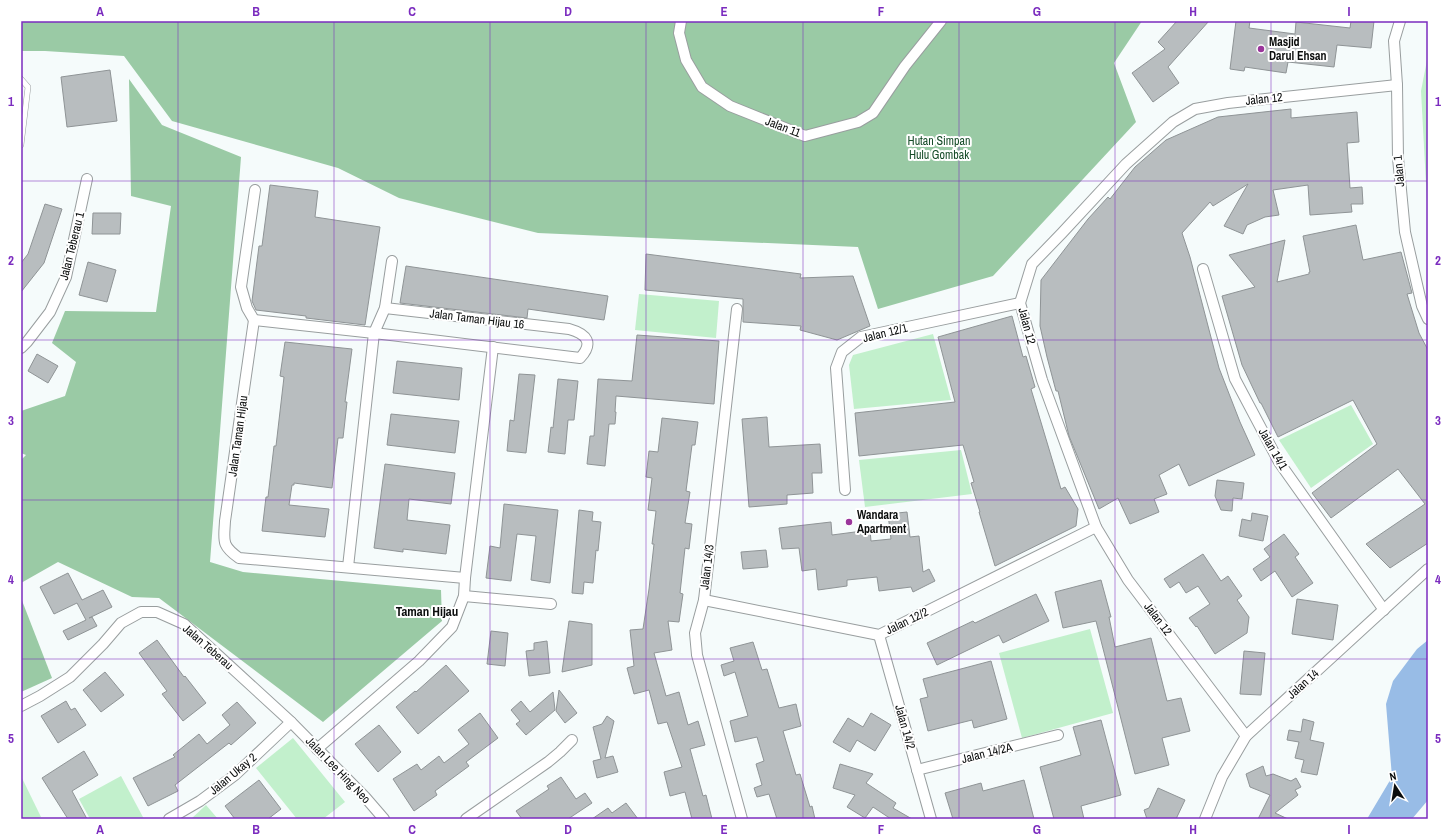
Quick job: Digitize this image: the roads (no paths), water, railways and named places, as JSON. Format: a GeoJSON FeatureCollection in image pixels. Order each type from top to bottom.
{"type":"FeatureCollection","features":[{"type":"Feature","properties":{"kind":"street","name":"Jalan 11"},"geometry":{"type":"LineString","coordinates":[[681,21],[679,33],[686,60],[702,86],[730,106],[805,136],[858,122],[873,113],[906,66],[941,21]]}},
{"type":"Feature","properties":{"kind":"street","name":"Jalan 1"},"geometry":{"type":"LineString","coordinates":[[1400,21],[1394,41],[1397,85],[1398,158],[1405,232],[1422,306],[1428,319]]}},
{"type":"Feature","properties":{"kind":"street","name":"Jalan 12"},"geometry":{"type":"LineString","coordinates":[[1246,736],[1128,580],[1096,528],[1042,380],[1020,303],[1032,264],[1126,164],[1173,122],[1195,109],[1228,103],[1397,85]]}},
{"type":"Feature","properties":{"kind":"street","name":"Jalan Teberau 1"},"geometry":{"type":"LineString","coordinates":[[21,348],[28,342],[50,312],[66,277],[87,179]]}},
{"type":"Feature","properties":{"kind":"street"},"geometry":{"type":"LineString","coordinates":[[255,190],[242,287],[246,308],[254,320],[494,347],[464,596],[452,627],[419,661],[317,749]]}},
{"type":"Feature","properties":{"kind":"street"},"geometry":{"type":"LineString","coordinates":[[348,567],[374,333],[385,308],[392,261]]}},
{"type":"Feature","properties":{"kind":"street","name":"Jalan 14/1"},"geometry":{"type":"LineString","coordinates":[[1203,269],[1235,379],[1279,462],[1384,610]]}},
{"type":"Feature","properties":{"kind":"street","name":"Jalan 12/1"},"geometry":{"type":"LineString","coordinates":[[845,490],[836,368],[842,352],[862,337],[1020,303]]}},
{"type":"Feature","properties":{"kind":"street","name":"Jalan Taman Hijau 16"},"geometry":{"type":"LineString","coordinates":[[385,308],[569,330],[578,332],[585,336],[588,344],[586,351],[580,358],[494,347]]}},
{"type":"Feature","properties":{"kind":"street","name":"Jalan 14/3"},"geometry":{"type":"LineString","coordinates":[[737,309],[704,600],[695,633],[697,655],[742,819]]}},
{"type":"Feature","properties":{"kind":"street","name":"Jalan Taman Hijau"},"geometry":{"type":"LineString","coordinates":[[254,320],[224,541],[228,550],[239,558],[465,578]]}},
{"type":"Feature","properties":{"kind":"street","name":"Jalan 12/2"},"geometry":{"type":"LineString","coordinates":[[704,600],[878,635],[1096,528]]}},
{"type":"Feature","properties":{"kind":"street","name":"Jalan 14"},"geometry":{"type":"LineString","coordinates":[[1205,819],[1222,777],[1246,736],[1428,569]]}},
{"type":"Feature","properties":{"kind":"street"},"geometry":{"type":"LineString","coordinates":[[464,596],[551,604]]}},
{"type":"Feature","properties":{"kind":"street","name":"Jalan Teberau"},"geometry":{"type":"LineString","coordinates":[[21,706],[70,677],[103,644],[121,623],[141,612],[158,612],[184,624],[291,722]]}},
{"type":"Feature","properties":{"kind":"street","name":"Jalan 14/2"},"geometry":{"type":"LineString","coordinates":[[878,635],[931,819]]}},
{"type":"Feature","properties":{"kind":"street","name":"Jalan Lee Hing Neo"},"geometry":{"type":"LineString","coordinates":[[291,722],[365,797],[384,819]]}},
{"type":"Feature","properties":{"kind":"street","name":"Jalan Ukay 2"},"geometry":{"type":"LineString","coordinates":[[169,819],[235,776],[291,722]]}},
{"type":"Feature","properties":{"kind":"street","name":"Jalan 14/2A"},"geometry":{"type":"LineString","coordinates":[[917,770],[1058,735]]}},
{"type":"Feature","properties":{"kind":"street"},"geometry":{"type":"LineString","coordinates":[[466,819],[548,762],[572,740]]}},
{"type":"Feature","properties":{"kind":"lane"},"geometry":{"type":"LineString","coordinates":[[21,79],[28,88],[21,145]]}},
{"type":"Feature","properties":{"kind":"water"},"geometry":{"type":"Polygon","coordinates":[[[1428,640],[1428,800],[1412,819],[1367,819],[1392,777],[1386,704],[1393,681],[1417,649],[1428,640]]]}},
{"type":"Feature","properties":{"kind":"place","name":"Masjid Darul Ehsan"},"geometry":{"type":"Point","coordinates":[1261,49]}},
{"type":"Feature","properties":{"kind":"place","name":"Wandara Apartment"},"geometry":{"type":"Point","coordinates":[849,522]}},
{"type":"Feature","properties":{"kind":"district","name":"Taman Hijau"},"geometry":{"type":"Point","coordinates":[427,611]}},
{"type":"Feature","properties":{"kind":"park label","name":"Hutan Simpan Hulu Gombak"},"geometry":{"type":"Point","coordinates":[939,148]}}]}
